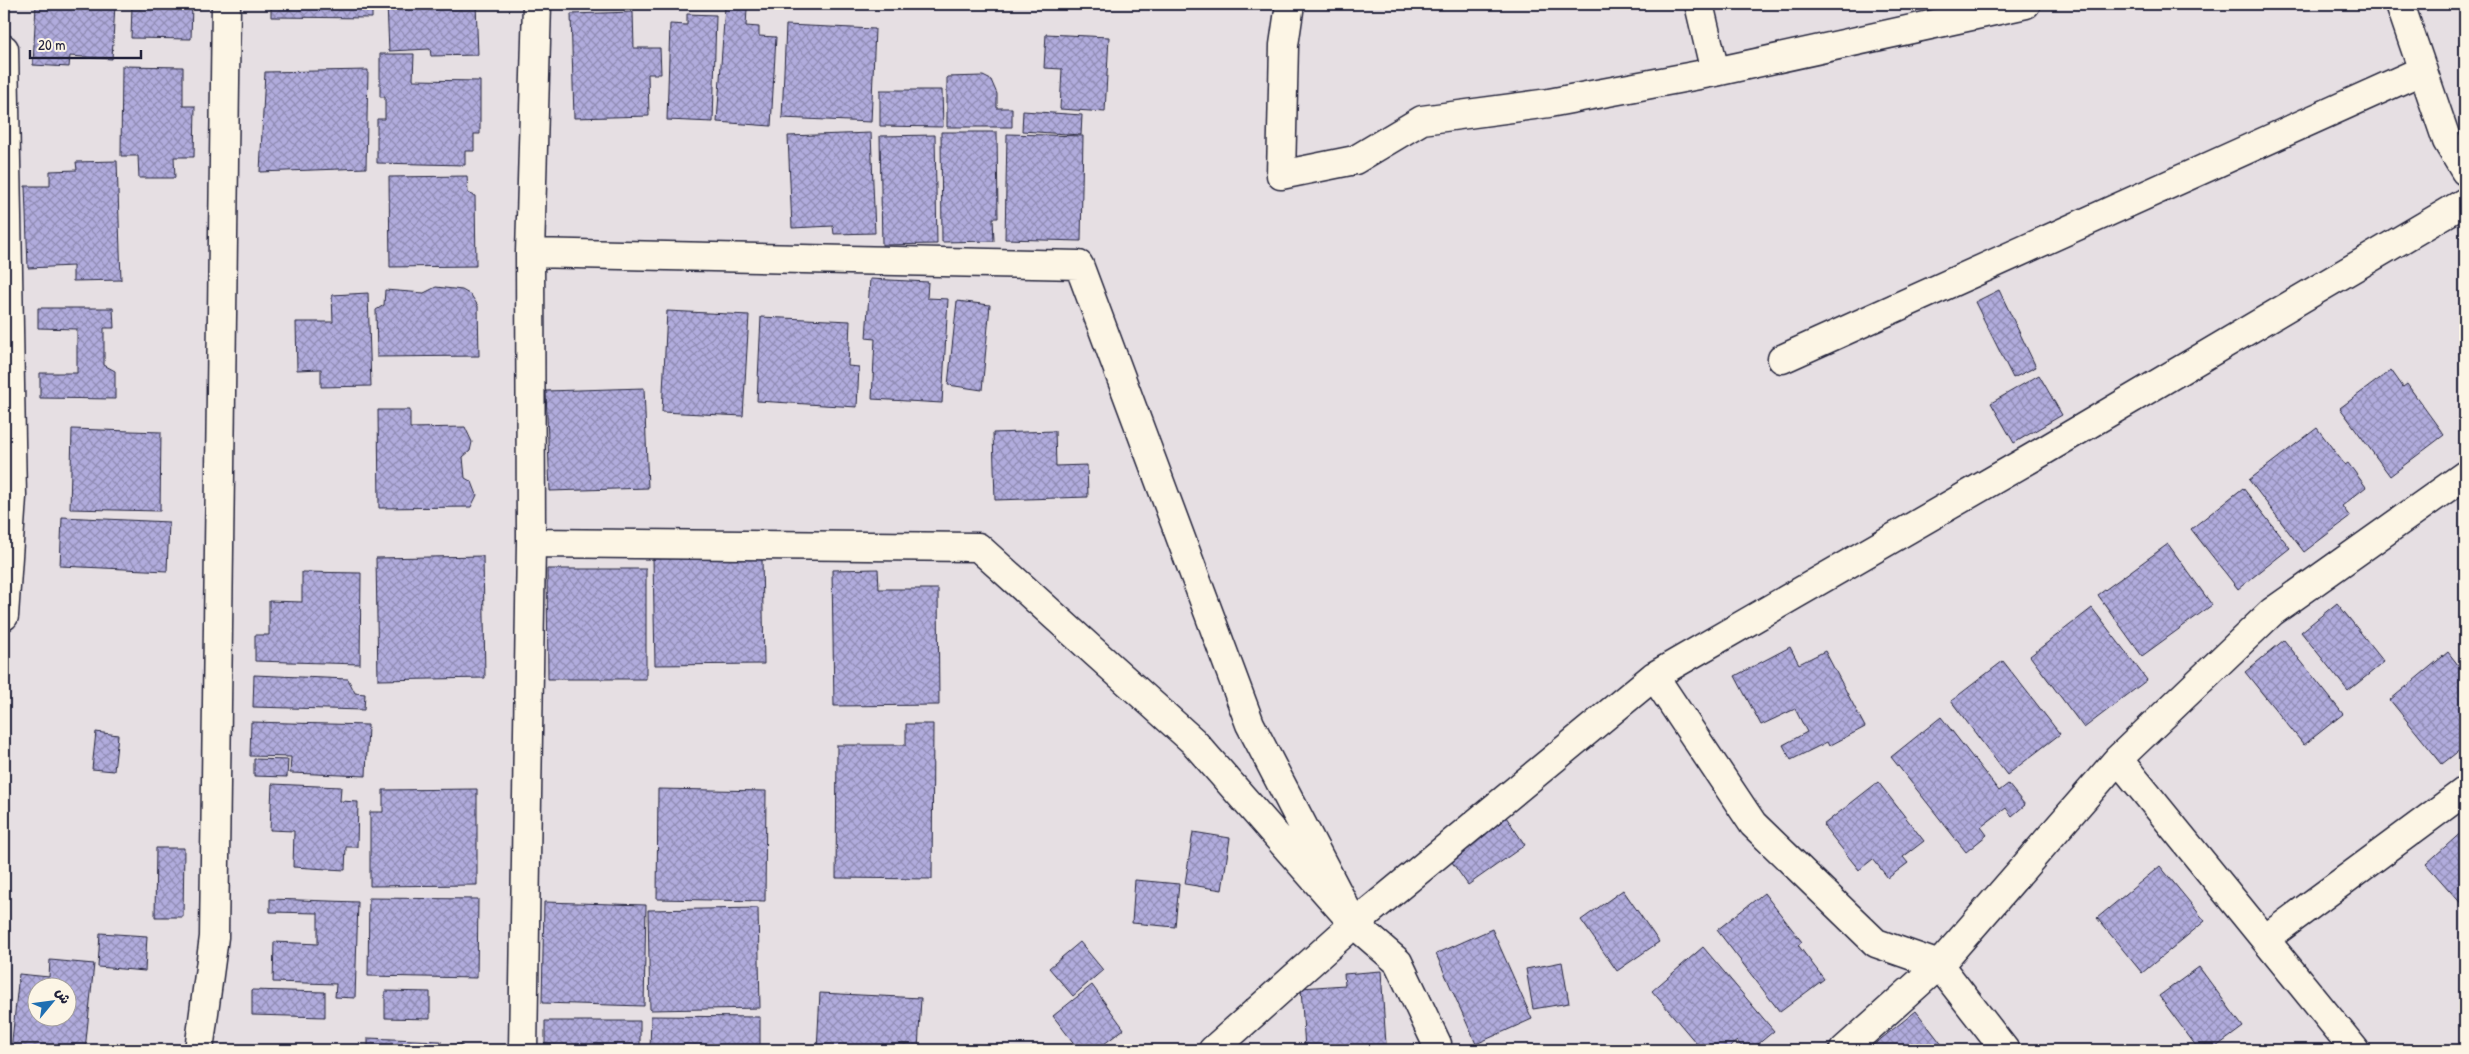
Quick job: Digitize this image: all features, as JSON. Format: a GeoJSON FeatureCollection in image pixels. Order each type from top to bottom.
{"type":"FeatureCollection","features":[{"type":"Feature","properties":{"kind":"street"},"geometry":{"type":"LineString","coordinates":[[199,1050],[214,937],[226,4]]}},
{"type":"Feature","properties":{"kind":"street"},"geometry":{"type":"LineString","coordinates":[[523,1050],[531,543],[530,253],[537,4]]}},
{"type":"Feature","properties":{"kind":"street"},"geometry":{"type":"LineString","coordinates":[[1290,4],[1284,45],[1281,175],[1355,160],[1422,120],[1548,103],[1715,72],[2026,4]]}},
{"type":"Feature","properties":{"kind":"street"},"geometry":{"type":"LineString","coordinates":[[1699,4],[1715,72]]}},
{"type":"Feature","properties":{"kind":"street"},"geometry":{"type":"LineString","coordinates":[[2400,4],[2447,140],[2465,171]]}},
{"type":"Feature","properties":{"kind":"street"},"geometry":{"type":"LineString","coordinates":[[4,50],[8,497],[4,616]]}},
{"type":"Feature","properties":{"kind":"street"},"geometry":{"type":"LineString","coordinates":[[1782,359],[2423,70]]}},
{"type":"Feature","properties":{"kind":"street"},"geometry":{"type":"LineString","coordinates":[[1213,1050],[1354,924],[1654,676],[2044,451],[2465,202]]}},
{"type":"Feature","properties":{"kind":"street"},"geometry":{"type":"LineString","coordinates":[[530,253],[1078,265],[1250,724],[1354,924]]}},
{"type":"Feature","properties":{"kind":"street"},"geometry":{"type":"LineString","coordinates":[[1844,1050],[1938,965],[2118,759],[2272,612],[2465,475]]}},
{"type":"Feature","properties":{"kind":"street"},"geometry":{"type":"LineString","coordinates":[[531,543],[978,547],[1193,741],[1354,924],[1398,962],[1436,1044],[1435,1050]]}},
{"type":"Feature","properties":{"kind":"street"},"geometry":{"type":"LineString","coordinates":[[1654,676],[1760,831],[1876,943],[1938,965],[2005,1050]]}},
{"type":"Feature","properties":{"kind":"street"},"geometry":{"type":"LineString","coordinates":[[2118,759],[2355,1050]]}},
{"type":"Feature","properties":{"kind":"street"},"geometry":{"type":"LineString","coordinates":[[2265,939],[2465,791]]}},
{"type":"Feature","properties":{"kind":"building"},"geometry":{"type":"Polygon","coordinates":[[[36,4],[115,4],[112,59],[70,56],[69,67],[33,65],[36,4]]]}},
{"type":"Feature","properties":{"kind":"building"},"geometry":{"type":"Polygon","coordinates":[[[132,4],[192,4],[191,39],[131,38],[132,4]]]}},
{"type":"Feature","properties":{"kind":"building"},"geometry":{"type":"Polygon","coordinates":[[[271,4],[372,4],[372,18],[271,17],[271,4]]]}},
{"type":"Feature","properties":{"kind":"building"},"geometry":{"type":"Polygon","coordinates":[[[387,4],[476,4],[478,55],[431,56],[430,49],[389,51],[387,4]]]}},
{"type":"Feature","properties":{"kind":"building"},"geometry":{"type":"Polygon","coordinates":[[[725,7],[747,9],[746,26],[759,27],[759,36],[776,37],[771,126],[717,122],[725,7]]]}},
{"type":"Feature","properties":{"kind":"building"},"geometry":{"type":"Polygon","coordinates":[[[633,12],[634,48],[660,48],[661,74],[648,74],[649,116],[574,118],[571,14],[633,12]]]}},
{"type":"Feature","properties":{"kind":"building"},"geometry":{"type":"Polygon","coordinates":[[[687,14],[716,15],[713,122],[667,120],[670,24],[687,25],[687,14]]]}},
{"type":"Feature","properties":{"kind":"building"},"geometry":{"type":"Polygon","coordinates":[[[786,25],[875,29],[871,122],[782,118],[786,25]]]}},
{"type":"Feature","properties":{"kind":"building"},"geometry":{"type":"Polygon","coordinates":[[[1046,34],[1109,37],[1105,112],[1060,109],[1062,69],[1044,68],[1046,34]]]}},
{"type":"Feature","properties":{"kind":"building"},"geometry":{"type":"Polygon","coordinates":[[[380,54],[414,54],[413,80],[480,81],[480,134],[474,134],[474,151],[465,151],[465,165],[377,163],[377,119],[385,119],[385,97],[380,97],[380,54]]]}},
{"type":"Feature","properties":{"kind":"building"},"geometry":{"type":"Polygon","coordinates":[[[122,66],[183,67],[183,106],[195,106],[194,157],[174,157],[175,178],[139,178],[138,156],[121,156],[122,66]]]}},
{"type":"Feature","properties":{"kind":"building"},"geometry":{"type":"Polygon","coordinates":[[[368,70],[366,168],[260,172],[265,72],[368,70]]]}},
{"type":"Feature","properties":{"kind":"building"},"geometry":{"type":"Polygon","coordinates":[[[983,76],[991,80],[997,94],[997,108],[1012,108],[1012,127],[947,127],[947,77],[983,76]]]}},
{"type":"Feature","properties":{"kind":"building"},"geometry":{"type":"Polygon","coordinates":[[[880,90],[942,90],[943,127],[880,126],[880,90]]]}},
{"type":"Feature","properties":{"kind":"building"},"geometry":{"type":"Polygon","coordinates":[[[1023,111],[1082,115],[1081,135],[1022,131],[1023,111]]]}},
{"type":"Feature","properties":{"kind":"building"},"geometry":{"type":"Polygon","coordinates":[[[941,132],[997,132],[998,218],[993,218],[994,241],[942,242],[941,132]]]}},
{"type":"Feature","properties":{"kind":"building"},"geometry":{"type":"Polygon","coordinates":[[[871,133],[875,233],[834,234],[833,226],[792,228],[788,136],[871,133]]]}},
{"type":"Feature","properties":{"kind":"building"},"geometry":{"type":"Polygon","coordinates":[[[1007,134],[1083,136],[1081,241],[1005,239],[1007,134]]]}},
{"type":"Feature","properties":{"kind":"building"},"geometry":{"type":"Polygon","coordinates":[[[935,135],[937,244],[882,245],[880,136],[935,135]]]}},
{"type":"Feature","properties":{"kind":"building"},"geometry":{"type":"Polygon","coordinates":[[[117,161],[121,280],[73,281],[73,266],[28,268],[25,186],[50,186],[50,171],[77,170],[76,162],[117,161]]]}},
{"type":"Feature","properties":{"kind":"building"},"geometry":{"type":"Polygon","coordinates":[[[467,176],[468,193],[475,196],[476,266],[390,267],[389,177],[467,176]]]}},
{"type":"Feature","properties":{"kind":"building"},"geometry":{"type":"Polygon","coordinates":[[[870,279],[928,282],[927,298],[948,299],[942,403],[872,399],[875,339],[866,338],[870,279]]]}},
{"type":"Feature","properties":{"kind":"building"},"geometry":{"type":"Polygon","coordinates":[[[436,287],[462,290],[471,295],[478,306],[479,356],[377,357],[376,310],[384,305],[385,290],[424,293],[436,287]]]}},
{"type":"Feature","properties":{"kind":"building"},"geometry":{"type":"Polygon","coordinates":[[[1999,290],[2036,367],[2013,378],[1975,302],[1999,290]]]}},
{"type":"Feature","properties":{"kind":"building"},"geometry":{"type":"Polygon","coordinates":[[[368,293],[371,386],[321,387],[321,369],[297,370],[296,322],[333,322],[332,295],[368,293]]]}},
{"type":"Feature","properties":{"kind":"building"},"geometry":{"type":"Polygon","coordinates":[[[957,301],[990,305],[982,390],[948,385],[957,301]]]}},
{"type":"Feature","properties":{"kind":"building"},"geometry":{"type":"Polygon","coordinates":[[[38,308],[113,308],[114,328],[104,328],[104,365],[115,371],[115,399],[40,398],[40,373],[77,373],[77,329],[38,328],[38,308]]]}},
{"type":"Feature","properties":{"kind":"building"},"geometry":{"type":"Polygon","coordinates":[[[667,311],[749,315],[743,416],[662,412],[667,311]]]}},
{"type":"Feature","properties":{"kind":"building"},"geometry":{"type":"Polygon","coordinates":[[[761,317],[850,321],[848,366],[859,367],[857,407],[757,401],[761,317]]]}},
{"type":"Feature","properties":{"kind":"building"},"geometry":{"type":"Polygon","coordinates":[[[2391,370],[2403,387],[2407,384],[2444,435],[2390,476],[2340,408],[2391,370]]]}},
{"type":"Feature","properties":{"kind":"building"},"geometry":{"type":"Polygon","coordinates":[[[2039,375],[2062,415],[2014,443],[1991,403],[2039,375]]]}},
{"type":"Feature","properties":{"kind":"building"},"geometry":{"type":"Polygon","coordinates":[[[644,388],[648,488],[550,491],[546,391],[644,388]]]}},
{"type":"Feature","properties":{"kind":"building"},"geometry":{"type":"Polygon","coordinates":[[[378,410],[410,410],[410,428],[465,427],[472,442],[470,451],[463,457],[465,478],[472,482],[477,495],[471,507],[379,508],[378,410]]]}},
{"type":"Feature","properties":{"kind":"building"},"geometry":{"type":"Polygon","coordinates":[[[2317,428],[2345,465],[2348,463],[2366,487],[2342,506],[2350,517],[2304,552],[2249,480],[2317,428]]]}},
{"type":"Feature","properties":{"kind":"building"},"geometry":{"type":"Polygon","coordinates":[[[72,429],[161,432],[160,511],[70,509],[72,429]]]}},
{"type":"Feature","properties":{"kind":"building"},"geometry":{"type":"Polygon","coordinates":[[[1055,431],[1056,466],[1087,465],[1088,497],[995,500],[993,433],[1055,431]]]}},
{"type":"Feature","properties":{"kind":"building"},"geometry":{"type":"Polygon","coordinates":[[[2243,488],[2290,548],[2238,589],[2191,529],[2243,488]]]}},
{"type":"Feature","properties":{"kind":"building"},"geometry":{"type":"Polygon","coordinates":[[[62,517],[169,522],[167,571],[60,566],[62,517]]]}},
{"type":"Feature","properties":{"kind":"building"},"geometry":{"type":"Polygon","coordinates":[[[2168,544],[2212,605],[2142,656],[2098,595],[2168,544]]]}},
{"type":"Feature","properties":{"kind":"building"},"geometry":{"type":"Polygon","coordinates":[[[483,556],[485,678],[378,680],[376,558],[483,556]]]}},
{"type":"Feature","properties":{"kind":"building"},"geometry":{"type":"Polygon","coordinates":[[[762,558],[764,664],[655,665],[653,559],[762,558]]]}},
{"type":"Feature","properties":{"kind":"building"},"geometry":{"type":"Polygon","coordinates":[[[547,569],[646,569],[646,679],[548,679],[547,569]]]}},
{"type":"Feature","properties":{"kind":"building"},"geometry":{"type":"Polygon","coordinates":[[[878,569],[879,589],[938,589],[939,705],[834,706],[832,570],[878,569]]]}},
{"type":"Feature","properties":{"kind":"building"},"geometry":{"type":"Polygon","coordinates":[[[302,572],[361,573],[360,664],[255,661],[255,635],[269,635],[269,601],[302,602],[302,572]]]}},
{"type":"Feature","properties":{"kind":"building"},"geometry":{"type":"Polygon","coordinates":[[[2337,603],[2384,662],[2348,691],[2301,632],[2337,603]]]}},
{"type":"Feature","properties":{"kind":"building"},"geometry":{"type":"Polygon","coordinates":[[[2092,608],[2147,680],[2084,728],[2030,656],[2092,608]]]}},
{"type":"Feature","properties":{"kind":"building"},"geometry":{"type":"Polygon","coordinates":[[[2284,640],[2343,714],[2304,745],[2245,672],[2284,640]]]}},
{"type":"Feature","properties":{"kind":"building"},"geometry":{"type":"Polygon","coordinates":[[[1790,647],[1799,664],[1825,651],[1865,727],[1829,746],[1827,742],[1791,760],[1783,745],[1807,732],[1795,709],[1761,725],[1735,676],[1790,647]]]}},
{"type":"Feature","properties":{"kind":"building"},"geometry":{"type":"Polygon","coordinates":[[[2448,652],[2465,674],[2465,746],[2442,764],[2390,700],[2448,652]]]}},
{"type":"Feature","properties":{"kind":"building"},"geometry":{"type":"Polygon","coordinates":[[[2003,661],[2060,734],[2007,775],[1951,701],[2003,661]]]}},
{"type":"Feature","properties":{"kind":"building"},"geometry":{"type":"Polygon","coordinates":[[[254,675],[348,679],[355,693],[365,694],[364,710],[253,707],[254,675]]]}},
{"type":"Feature","properties":{"kind":"building"},"geometry":{"type":"Polygon","coordinates":[[[1941,717],[1999,791],[2008,784],[2025,805],[2012,816],[2006,808],[1981,827],[1987,835],[1966,852],[1891,757],[1941,717]]]}},
{"type":"Feature","properties":{"kind":"building"},"geometry":{"type":"Polygon","coordinates":[[[251,722],[368,725],[366,776],[290,773],[291,757],[250,756],[251,722]]]}},
{"type":"Feature","properties":{"kind":"building"},"geometry":{"type":"Polygon","coordinates":[[[906,724],[933,724],[932,879],[836,878],[837,745],[906,745],[906,724]]]}},
{"type":"Feature","properties":{"kind":"building"},"geometry":{"type":"Polygon","coordinates":[[[96,732],[118,735],[114,771],[92,769],[96,732]]]}},
{"type":"Feature","properties":{"kind":"building"},"geometry":{"type":"Polygon","coordinates":[[[254,759],[288,760],[287,777],[254,776],[254,759]]]}},
{"type":"Feature","properties":{"kind":"building"},"geometry":{"type":"Polygon","coordinates":[[[1878,782],[1924,841],[1903,857],[1908,863],[1888,878],[1873,859],[1859,870],[1823,825],[1878,782]]]}},
{"type":"Feature","properties":{"kind":"building"},"geometry":{"type":"Polygon","coordinates":[[[272,784],[341,787],[340,801],[358,802],[357,847],[346,847],[345,870],[293,867],[294,831],[270,830],[272,784]]]}},
{"type":"Feature","properties":{"kind":"building"},"geometry":{"type":"Polygon","coordinates":[[[477,789],[477,885],[370,886],[370,812],[383,812],[383,790],[477,789]]]}},
{"type":"Feature","properties":{"kind":"building"},"geometry":{"type":"Polygon","coordinates":[[[658,789],[766,791],[765,901],[657,899],[658,789]]]}},
{"type":"Feature","properties":{"kind":"building"},"geometry":{"type":"Polygon","coordinates":[[[1504,814],[1525,845],[1468,885],[1447,855],[1504,814]]]}},
{"type":"Feature","properties":{"kind":"building"},"geometry":{"type":"Polygon","coordinates":[[[2465,829],[2465,908],[2426,864],[2465,829]]]}},
{"type":"Feature","properties":{"kind":"building"},"geometry":{"type":"Polygon","coordinates":[[[1193,832],[1230,838],[1222,890],[1185,884],[1193,832]]]}},
{"type":"Feature","properties":{"kind":"building"},"geometry":{"type":"Polygon","coordinates":[[[156,848],[184,848],[183,917],[155,917],[156,848]]]}},
{"type":"Feature","properties":{"kind":"building"},"geometry":{"type":"Polygon","coordinates":[[[2160,866],[2205,921],[2142,973],[2097,918],[2160,866]]]}},
{"type":"Feature","properties":{"kind":"building"},"geometry":{"type":"Polygon","coordinates":[[[1135,880],[1179,884],[1175,927],[1132,923],[1135,880]]]}},
{"type":"Feature","properties":{"kind":"building"},"geometry":{"type":"Polygon","coordinates":[[[1623,890],[1659,942],[1617,971],[1581,920],[1623,890]]]}},
{"type":"Feature","properties":{"kind":"building"},"geometry":{"type":"Polygon","coordinates":[[[1764,893],[1802,942],[1798,945],[1824,979],[1780,1012],[1717,930],[1764,893]]]}},
{"type":"Feature","properties":{"kind":"building"},"geometry":{"type":"Polygon","coordinates":[[[369,898],[478,899],[477,978],[368,976],[369,898]]]}},
{"type":"Feature","properties":{"kind":"building"},"geometry":{"type":"Polygon","coordinates":[[[270,899],[358,902],[355,998],[335,997],[336,984],[273,982],[274,942],[318,944],[318,913],[270,912],[270,899]]]}},
{"type":"Feature","properties":{"kind":"building"},"geometry":{"type":"Polygon","coordinates":[[[544,902],[646,905],[644,1006],[542,1003],[544,902]]]}},
{"type":"Feature","properties":{"kind":"building"},"geometry":{"type":"Polygon","coordinates":[[[758,908],[760,1008],[650,1010],[648,910],[758,908]]]}},
{"type":"Feature","properties":{"kind":"building"},"geometry":{"type":"Polygon","coordinates":[[[1492,929],[1532,1019],[1476,1044],[1436,954],[1492,929]]]}},
{"type":"Feature","properties":{"kind":"building"},"geometry":{"type":"Polygon","coordinates":[[[100,933],[147,936],[145,971],[98,967],[100,933]]]}},
{"type":"Feature","properties":{"kind":"building"},"geometry":{"type":"Polygon","coordinates":[[[1080,942],[1103,970],[1073,996],[1049,968],[1080,942]]]}},
{"type":"Feature","properties":{"kind":"building"},"geometry":{"type":"Polygon","coordinates":[[[1703,947],[1774,1031],[1751,1050],[1745,1050],[1737,1041],[1726,1050],[1702,1050],[1652,991],[1703,947]]]}},
{"type":"Feature","properties":{"kind":"building"},"geometry":{"type":"Polygon","coordinates":[[[50,960],[94,964],[85,1050],[11,1050],[19,974],[39,976],[28,976],[28,1026],[78,1026],[78,976],[49,976],[50,960]]]}},
{"type":"Feature","properties":{"kind":"building"},"geometry":{"type":"Polygon","coordinates":[[[1562,962],[1569,1003],[1533,1009],[1526,969],[1562,962]]]}},
{"type":"Feature","properties":{"kind":"building"},"geometry":{"type":"Polygon","coordinates":[[[2199,967],[2243,1027],[2212,1050],[2199,1050],[2159,996],[2199,967]]]}},
{"type":"Feature","properties":{"kind":"building"},"geometry":{"type":"Polygon","coordinates":[[[1381,971],[1386,1044],[1305,1049],[1301,988],[1345,985],[1344,974],[1381,971]]]}},
{"type":"Feature","properties":{"kind":"building"},"geometry":{"type":"Polygon","coordinates":[[[1092,985],[1124,1029],[1096,1050],[1079,1050],[1053,1016],[1092,985]]]}},
{"type":"Feature","properties":{"kind":"building"},"geometry":{"type":"Polygon","coordinates":[[[252,990],[325,992],[325,1017],[252,1015],[252,990]]]}},
{"type":"Feature","properties":{"kind":"building"},"geometry":{"type":"Polygon","coordinates":[[[385,991],[430,992],[430,1019],[385,1018],[385,991]]]}},
{"type":"Feature","properties":{"kind":"building"},"geometry":{"type":"Polygon","coordinates":[[[820,993],[921,998],[918,1050],[817,1050],[820,993]]]}},
{"type":"Feature","properties":{"kind":"building"},"geometry":{"type":"Polygon","coordinates":[[[1916,1011],[1946,1050],[1867,1050],[1916,1011]]]}},
{"type":"Feature","properties":{"kind":"building"},"geometry":{"type":"Polygon","coordinates":[[[651,1016],[760,1017],[760,1050],[650,1050],[651,1016]]]}},
{"type":"Feature","properties":{"kind":"building"},"geometry":{"type":"Polygon","coordinates":[[[545,1021],[640,1021],[640,1050],[545,1050],[545,1021]]]}},
{"type":"Feature","properties":{"kind":"building"},"geometry":{"type":"Polygon","coordinates":[[[368,1038],[441,1041],[441,1045],[462,1045],[462,1050],[368,1050],[368,1038]]]}},
{"type":"Feature","properties":{"kind":"building"},"geometry":{"type":"Polygon","coordinates":[[[1380,1046],[1380,1050],[1353,1050],[1380,1046]]]}}]}
